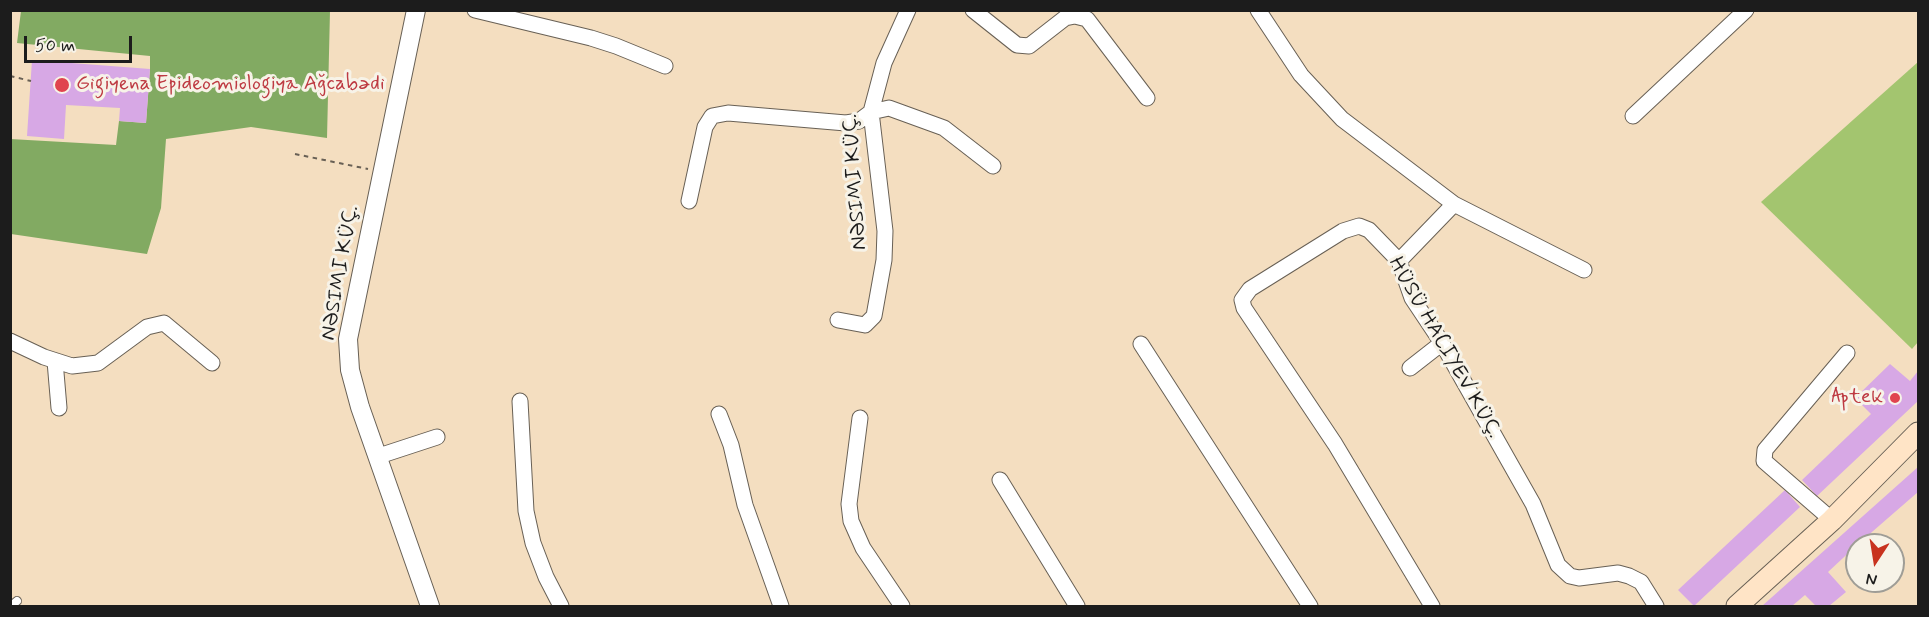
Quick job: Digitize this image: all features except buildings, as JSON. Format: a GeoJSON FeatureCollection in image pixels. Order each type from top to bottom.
{"type":"FeatureCollection","features":[{"type":"Feature","properties":{"kind":"main road"},"geometry":{"type":"LineString","coordinates":[[1737,606],[1832,520],[1918,433]]}},
{"type":"Feature","properties":{"kind":"street","name":"NƏSIMI KÜÇ."},"geometry":{"type":"LineString","coordinates":[[416,10],[348,339],[350,370],[360,407],[430,606]]}},
{"type":"Feature","properties":{"kind":"street"},"geometry":{"type":"LineString","coordinates":[[474,10],[591,38],[664,66]]}},
{"type":"Feature","properties":{"kind":"street","name":"NƏSIMI KÜÇ."},"geometry":{"type":"LineString","coordinates":[[838,320],[865,326],[874,316],[884,260],[885,231],[871,112],[884,63],[909,10]]}},
{"type":"Feature","properties":{"kind":"street"},"geometry":{"type":"LineString","coordinates":[[973,10],[1017,45],[1029,46],[1065,18],[1075,16],[1087,19],[1147,98]]}},
{"type":"Feature","properties":{"kind":"street"},"geometry":{"type":"LineString","coordinates":[[1633,116],[1746,10]]}},
{"type":"Feature","properties":{"kind":"street"},"geometry":{"type":"LineString","coordinates":[[1265,13],[1301,75],[1342,119],[1455,204],[1584,270]]}},
{"type":"Feature","properties":{"kind":"street"},"geometry":{"type":"LineString","coordinates":[[689,201],[705,126],[712,116],[728,113],[846,123],[859,121],[871,112],[889,108],[944,128],[993,166]]}},
{"type":"Feature","properties":{"kind":"street"},"geometry":{"type":"LineString","coordinates":[[1399,261],[1455,204]]}},
{"type":"Feature","properties":{"kind":"street"},"geometry":{"type":"LineString","coordinates":[[1432,606],[1335,444],[1244,308],[1242,300],[1250,289],[1343,231],[1359,226],[1370,230],[1399,261],[1412,298],[1442,344],[1533,504],[1558,565],[1570,576],[1580,578],[1618,573],[1629,576],[1641,582],[1656,606]]}},
{"type":"Feature","properties":{"kind":"street"},"geometry":{"type":"LineString","coordinates":[[10,341],[72,366],[98,363],[147,327],[164,323],[212,363]]}},
{"type":"Feature","properties":{"kind":"street"},"geometry":{"type":"LineString","coordinates":[[1142,344],[1310,606]]}},
{"type":"Feature","properties":{"kind":"street"},"geometry":{"type":"LineString","coordinates":[[1410,368],[1442,344]]}},
{"type":"Feature","properties":{"kind":"street"},"geometry":{"type":"LineString","coordinates":[[1832,520],[1764,460],[1765,450],[1847,353]]}},
{"type":"Feature","properties":{"kind":"street"},"geometry":{"type":"LineString","coordinates":[[55,361],[59,408]]}},
{"type":"Feature","properties":{"kind":"street"},"geometry":{"type":"LineString","coordinates":[[520,401],[526,511],[533,543],[546,577],[561,606]]}},
{"type":"Feature","properties":{"kind":"street"},"geometry":{"type":"LineString","coordinates":[[719,414],[731,445],[745,505],[781,606]]}},
{"type":"Feature","properties":{"kind":"street"},"geometry":{"type":"LineString","coordinates":[[860,418],[849,504],[851,520],[863,548],[902,606]]}},
{"type":"Feature","properties":{"kind":"street"},"geometry":{"type":"LineString","coordinates":[[379,456],[438,437]]}},
{"type":"Feature","properties":{"kind":"street"},"geometry":{"type":"LineString","coordinates":[[1000,480],[1077,606]]}},
{"type":"Feature","properties":{"kind":"path"},"geometry":{"type":"LineString","coordinates":[[10,76],[31,81]]}},
{"type":"Feature","properties":{"kind":"path"},"geometry":{"type":"LineString","coordinates":[[296,154],[383,172]]}},
{"type":"Feature","properties":{"kind":"green space"},"geometry":{"type":"Polygon","coordinates":[[[21,11],[330,11],[327,138],[251,127],[166,139],[161,208],[147,254],[11,234],[10,139],[116,145],[119,121],[146,123],[150,69],[150,56],[17,43],[21,11]]]}},
{"type":"Feature","properties":{"kind":"green space"},"geometry":{"type":"Polygon","coordinates":[[[1918,62],[1918,342],[1912,349],[1761,202],[1918,62]]]}},
{"type":"Feature","properties":{"kind":"place","name":"Gigiyena Epideomiologiya Ağcabədi"},"geometry":{"type":"Point","coordinates":[62,85]}},
{"type":"Feature","properties":{"kind":"place","name":"Aptek"},"geometry":{"type":"Point","coordinates":[1895,398]}}]}
